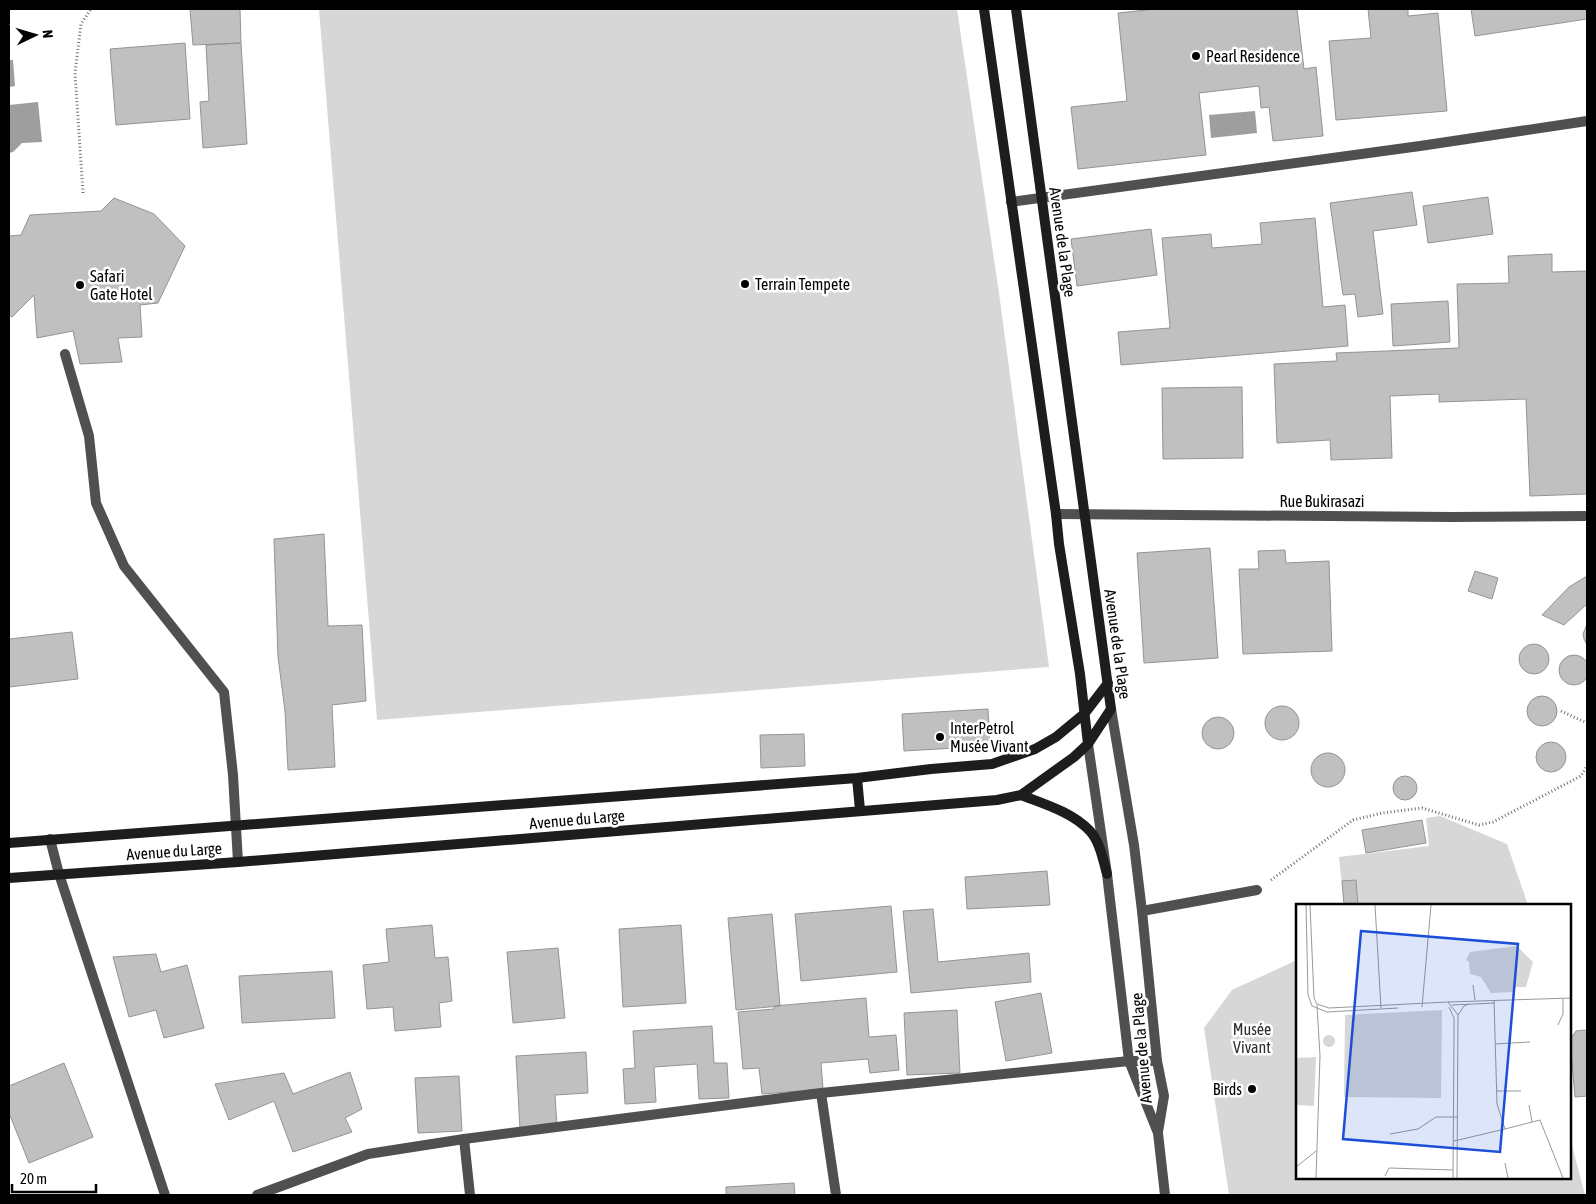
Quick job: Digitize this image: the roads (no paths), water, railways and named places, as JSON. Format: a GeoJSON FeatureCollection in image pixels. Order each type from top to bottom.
{"type":"FeatureCollection","features":[{"type":"Feature","properties":{"kind":"main road","name":"Avenue de la Plage"},"geometry":{"type":"LineString","coordinates":[[984,9],[1074,634],[1088,744]]}},
{"type":"Feature","properties":{"kind":"main road","name":"Avenue de la Plage"},"geometry":{"type":"LineString","coordinates":[[1016,9],[1111,709]]}},
{"type":"Feature","properties":{"kind":"main road","name":"Avenue du Large"},"geometry":{"type":"LineString","coordinates":[[9,843],[857,778],[931,768],[992,764],[1035,749],[1056,736],[1084,713],[1108,683]]}},
{"type":"Feature","properties":{"kind":"main road","name":"Avenue du Large"},"geometry":{"type":"LineString","coordinates":[[9,878],[238,862],[997,800],[1021,795],[1074,758],[1088,744],[1111,709]]}},
{"type":"Feature","properties":{"kind":"main road"},"geometry":{"type":"LineString","coordinates":[[857,778],[860,810]]}},
{"type":"Feature","properties":{"kind":"main road"},"geometry":{"type":"LineString","coordinates":[[1021,795],[1068,814],[1090,832],[1101,851],[1108,874]]}},
{"type":"Feature","properties":{"kind":"street"},"geometry":{"type":"LineString","coordinates":[[1011,202],[1587,122]]}},
{"type":"Feature","properties":{"kind":"street"},"geometry":{"type":"LineString","coordinates":[[65,354],[89,436],[96,503],[124,566],[224,692],[233,775],[238,862]]}},
{"type":"Feature","properties":{"kind":"street","name":"Rue Bukirasazi"},"geometry":{"type":"LineString","coordinates":[[1056,514],[1442,517],[1587,516]]}},
{"type":"Feature","properties":{"kind":"street","name":"Avenue de la Plage"},"geometry":{"type":"LineString","coordinates":[[1111,709],[1130,823],[1142,911],[1157,1061],[1164,1096],[1158,1133]]}},
{"type":"Feature","properties":{"kind":"street","name":"Avenue de la Plage"},"geometry":{"type":"LineString","coordinates":[[1088,744],[1108,874],[1129,1061],[1158,1133]]}},
{"type":"Feature","properties":{"kind":"street"},"geometry":{"type":"LineString","coordinates":[[50,839],[59,874],[166,1195]]}},
{"type":"Feature","properties":{"kind":"street"},"geometry":{"type":"LineString","coordinates":[[1142,911],[1257,890]]}},
{"type":"Feature","properties":{"kind":"street"},"geometry":{"type":"LineString","coordinates":[[257,1195],[368,1154],[464,1139],[821,1092],[1129,1061],[1157,1061]]}},
{"type":"Feature","properties":{"kind":"street"},"geometry":{"type":"LineString","coordinates":[[821,1092],[836,1195]]}},
{"type":"Feature","properties":{"kind":"street"},"geometry":{"type":"LineString","coordinates":[[1158,1133],[1165,1195]]}},
{"type":"Feature","properties":{"kind":"street"},"geometry":{"type":"LineString","coordinates":[[464,1139],[470,1195]]}},
{"type":"Feature","properties":{"kind":"place","name":"Pearl Residence"},"geometry":{"type":"Point","coordinates":[1196,56]}},
{"type":"Feature","properties":{"kind":"place","name":"Terrain Tempete"},"geometry":{"type":"Point","coordinates":[745,284]}},
{"type":"Feature","properties":{"kind":"place","name":"Safari Gate Hotel"},"geometry":{"type":"Point","coordinates":[80,285]}},
{"type":"Feature","properties":{"kind":"place","name":"InterPetrol Musée Vivant"},"geometry":{"type":"Point","coordinates":[940,737]}},
{"type":"Feature","properties":{"kind":"place","name":"Birds"},"geometry":{"type":"Point","coordinates":[1252,1089]}},
{"type":"Feature","properties":{"kind":"park label","name":"Musée Vivant"},"geometry":{"type":"Point","coordinates":[1252,1038]}}]}
